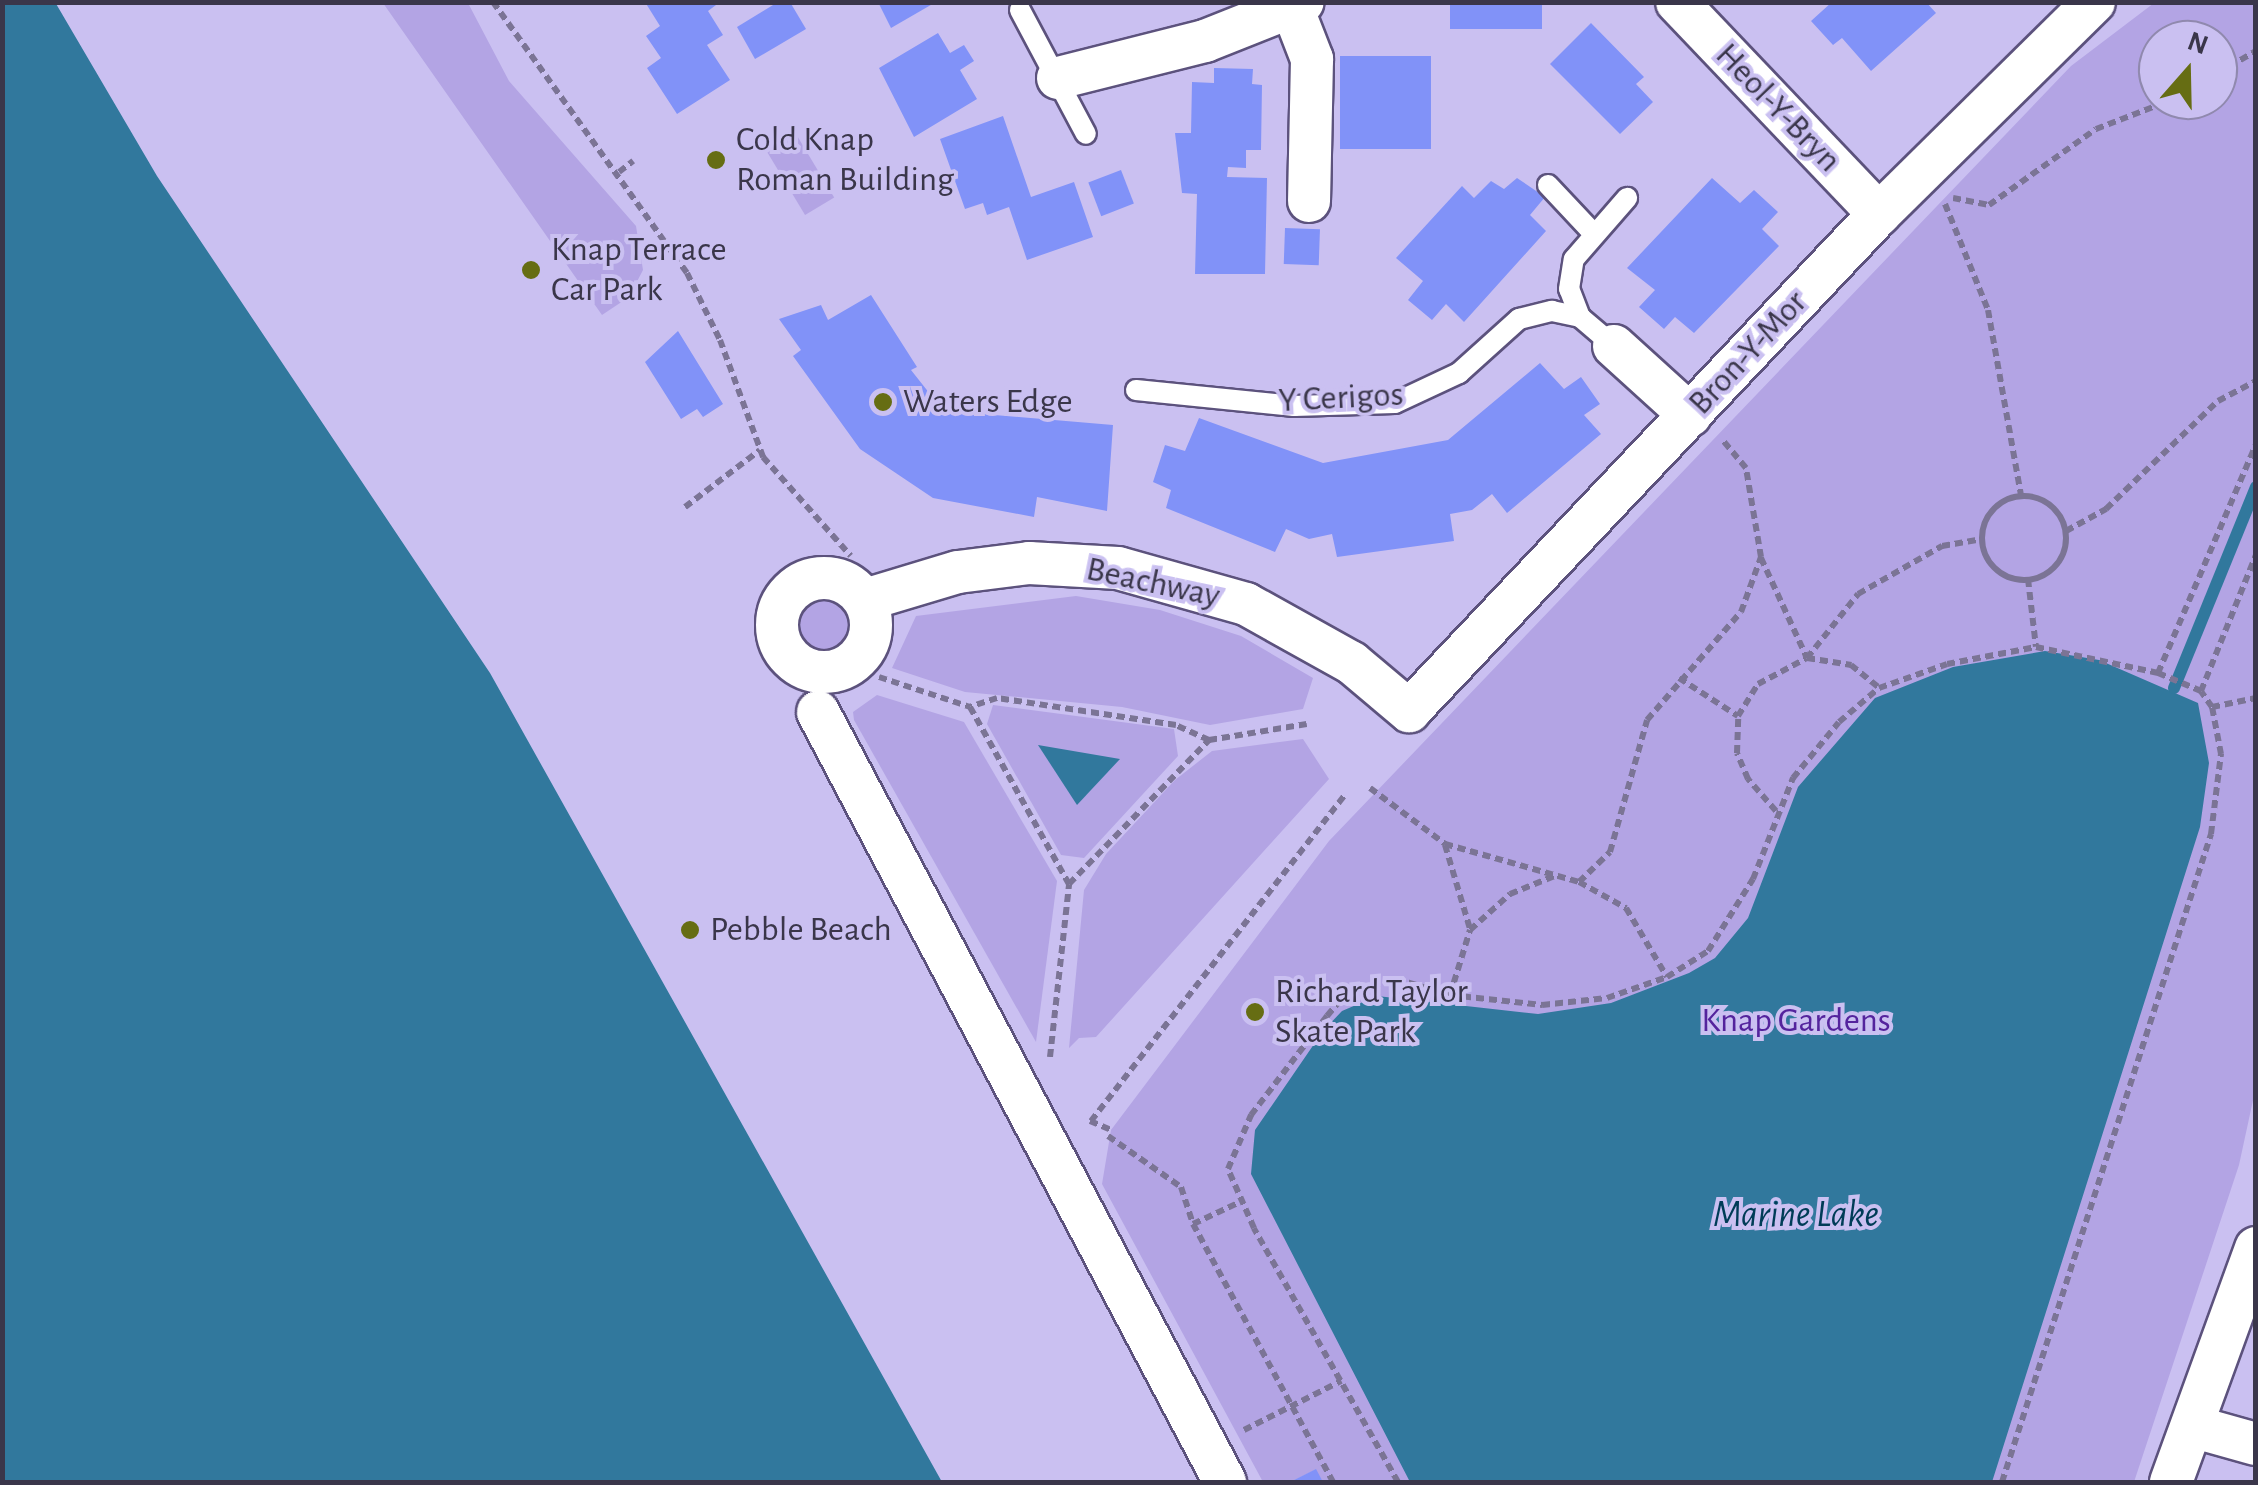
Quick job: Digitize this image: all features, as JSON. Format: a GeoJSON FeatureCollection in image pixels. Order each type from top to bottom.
{"type":"FeatureCollection","features":[{"type":"Feature","properties":{"kind":"street","name":"Heol-Y-Bryn"},"geometry":{"type":"LineString","coordinates":[[1676,2],[1879,214]]}},
{"type":"Feature","properties":{"kind":"street","name":"Bron-Y-Mor"},"geometry":{"type":"LineString","coordinates":[[1409,710],[1879,214],[2094,2]]}},
{"type":"Feature","properties":{"kind":"street"},"geometry":{"type":"LineString","coordinates":[[1058,78],[1205,41],[1298,6],[1312,59],[1309,200]]}},
{"type":"Feature","properties":{"kind":"street"},"geometry":{"type":"LineString","coordinates":[[1614,346],[1690,416]]}},
{"type":"Feature","properties":{"kind":"street","name":"Beachway"},"geometry":{"type":"LineString","coordinates":[[868,599],[911,582],[1030,564],[1133,571],[1264,613],[1352,663],[1409,710]]}},
{"type":"Feature","properties":{"kind":"street"},"geometry":{"type":"LineString","coordinates":[[818,712],[1225,1482]]}},
{"type":"Feature","properties":{"kind":"street"},"geometry":{"type":"LineString","coordinates":[[2171,1482],[2256,1248]]}},
{"type":"Feature","properties":{"kind":"street"},"geometry":{"type":"LineString","coordinates":[[2194,1427],[2256,1444]]}},
{"type":"Feature","properties":{"kind":"lane"},"geometry":{"type":"LineString","coordinates":[[1020,10],[1086,134]]}},
{"type":"Feature","properties":{"kind":"lane"},"geometry":{"type":"LineString","coordinates":[[1548,185],[1593,233]]}},
{"type":"Feature","properties":{"kind":"lane"},"geometry":{"type":"LineString","coordinates":[[1614,346],[1580,317],[1569,289],[1574,259],[1627,198]]}},
{"type":"Feature","properties":{"kind":"lane","name":"Y Cerigos"},"geometry":{"type":"LineString","coordinates":[[1136,390],[1294,406],[1394,402],[1459,374],[1519,319],[1552,312],[1580,317]]}},
{"type":"Feature","properties":{"kind":"path"},"geometry":{"type":"LineString","coordinates":[[493,2],[619,172],[687,273],[720,340],[760,450],[850,556]]}},
{"type":"Feature","properties":{"kind":"path"},"geometry":{"type":"LineString","coordinates":[[2021,496],[1988,310],[1942,196],[1990,204],[2096,130],[2138,113]]}},
{"type":"Feature","properties":{"kind":"path"},"geometry":{"type":"LineString","coordinates":[[619,172],[633,161]]}},
{"type":"Feature","properties":{"kind":"path"},"geometry":{"type":"LineString","coordinates":[[2066,531],[2053,506],[2021,496],[1990,512],[1982,538],[1991,564],[2028,579],[2053,569],[2066,531],[2106,510],[2218,401],[2256,381]]}},
{"type":"Feature","properties":{"kind":"path"},"geometry":{"type":"LineString","coordinates":[[1690,416],[1711,427],[1746,468],[1761,557],[1807,658]]}},
{"type":"Feature","properties":{"kind":"path"},"geometry":{"type":"LineString","coordinates":[[2158,673],[2256,444]]}},
{"type":"Feature","properties":{"kind":"path"},"geometry":{"type":"LineString","coordinates":[[685,507],[760,450]]}},
{"type":"Feature","properties":{"kind":"path"},"geometry":{"type":"LineString","coordinates":[[1776,810],[1742,766],[1738,716],[1758,684],[1807,658],[1858,594],[1942,546],[1982,538]]}},
{"type":"Feature","properties":{"kind":"path"},"geometry":{"type":"LineString","coordinates":[[2201,691],[2256,556]]}},
{"type":"Feature","properties":{"kind":"path"},"geometry":{"type":"LineString","coordinates":[[1579,882],[1610,852],[1647,720],[1679,678],[1741,612],[1761,557]]}},
{"type":"Feature","properties":{"kind":"path"},"geometry":{"type":"LineString","coordinates":[[2028,579],[2036,647]]}},
{"type":"Feature","properties":{"kind":"path"},"geometry":{"type":"LineString","coordinates":[[1398,1482],[1228,1170],[1251,1114],[1347,992],[1396,979],[1450,996],[1542,1006],[1606,998],[1667,977],[1708,950],[1753,879],[1776,810],[1839,722],[1879,688],[1947,664],[2036,647],[2076,650],[2158,673],[2201,691],[2212,708],[2221,754],[2210,834],[2002,1482]]}},
{"type":"Feature","properties":{"kind":"path"},"geometry":{"type":"LineString","coordinates":[[1807,658],[1851,664],[1879,688]]}},
{"type":"Feature","properties":{"kind":"path"},"geometry":{"type":"LineString","coordinates":[[880,677],[970,707],[997,698],[1176,725],[1210,740],[1307,724]]}},
{"type":"Feature","properties":{"kind":"path"},"geometry":{"type":"LineString","coordinates":[[1679,678],[1738,716]]}},
{"type":"Feature","properties":{"kind":"path"},"geometry":{"type":"LineString","coordinates":[[2212,708],[2256,698]]}},
{"type":"Feature","properties":{"kind":"path"},"geometry":{"type":"LineString","coordinates":[[970,707],[1069,884],[1053,1046]]}},
{"type":"Feature","properties":{"kind":"path"},"geometry":{"type":"LineString","coordinates":[[1069,884],[1210,740]]}},
{"type":"Feature","properties":{"kind":"path"},"geometry":{"type":"LineString","coordinates":[[1370,788],[1445,844],[1579,882],[1626,908],[1667,977]]}},
{"type":"Feature","properties":{"kind":"path"},"geometry":{"type":"LineString","coordinates":[[1091,1121],[1346,793]]}},
{"type":"Feature","properties":{"kind":"path"},"geometry":{"type":"LineString","coordinates":[[1445,844],[1470,930]]}},
{"type":"Feature","properties":{"kind":"path"},"geometry":{"type":"LineString","coordinates":[[1450,996],[1470,930],[1510,894],[1557,875]]}},
{"type":"Feature","properties":{"kind":"path"},"geometry":{"type":"LineString","coordinates":[[1108,1136],[1181,1187],[1193,1224],[1333,1482]]}},
{"type":"Feature","properties":{"kind":"path"},"geometry":{"type":"LineString","coordinates":[[1193,1224],[1242,1201]]}},
{"type":"Feature","properties":{"kind":"path"},"geometry":{"type":"LineString","coordinates":[[1234,1435],[1341,1381]]}},
{"type":"Feature","properties":{"kind":"green space"},"geometry":{"type":"Polygon","coordinates":[[[383,3],[468,3],[509,81],[636,226],[643,270],[629,297],[602,315],[383,3]]]}},
{"type":"Feature","properties":{"kind":"green space","name":"Knap Gardens"},"geometry":{"type":"Polygon","coordinates":[[[2154,3],[2255,3],[2255,1091],[2239,1165],[2134,1482],[1323,1482],[1315,1470],[1290,1482],[1263,1482],[1102,1184],[1111,1130],[1329,841],[2071,66],[2154,3]]]}},
{"type":"Feature","properties":{"kind":"green space"},"geometry":{"type":"Polygon","coordinates":[[[793,129],[834,198],[805,215],[764,147],[793,129]]]}},
{"type":"Feature","properties":{"kind":"green space"},"geometry":{"type":"Polygon","coordinates":[[[1076,596],[1160,610],[1241,636],[1313,678],[1303,709],[1210,725],[1122,707],[965,692],[892,668],[916,616],[1076,596]]]}},
{"type":"Feature","properties":{"kind":"green space"},"geometry":{"type":"Polygon","coordinates":[[[826,597],[845,605],[853,624],[845,643],[826,651],[807,643],[799,624],[807,605],[826,597]]]}},
{"type":"Feature","properties":{"kind":"green space"},"geometry":{"type":"Polygon","coordinates":[[[877,695],[964,722],[1057,881],[1036,1042],[854,720],[853,712],[877,695]]]}},
{"type":"Feature","properties":{"kind":"green space"},"geometry":{"type":"Polygon","coordinates":[[[993,705],[1174,729],[1178,756],[1084,858],[1061,855],[987,724],[993,705]]]}},
{"type":"Feature","properties":{"kind":"green space"},"geometry":{"type":"Polygon","coordinates":[[[1303,739],[1329,779],[1096,1037],[1079,1038],[1069,1048],[1084,890],[1106,854],[1175,780],[1212,751],[1303,739]]]}},
{"type":"Feature","properties":{"kind":"water"},"geometry":{"type":"Polygon","coordinates":[[[55,2],[157,176],[490,673],[942,1482],[3,1482],[2,3],[55,2]]]}},
{"type":"Feature","properties":{"kind":"water","name":"Marine Lake"},"geometry":{"type":"Polygon","coordinates":[[[2045,651],[2099,660],[2198,703],[2209,763],[2200,827],[1992,1482],[1410,1482],[1251,1174],[1255,1130],[1323,1031],[1342,1011],[1377,996],[1538,1014],[1611,1003],[1689,973],[1715,958],[1748,918],[1798,787],[1875,698],[1953,667],[2045,651]]]}},
{"type":"Feature","properties":{"kind":"water"},"geometry":{"type":"Polygon","coordinates":[[[1038,745],[1120,759],[1077,805],[1038,745]]]}},
{"type":"Feature","properties":{"kind":"building"},"geometry":{"type":"Polygon","coordinates":[[[645,2],[720,2],[708,11],[723,35],[707,45],[730,80],[677,114],[647,68],[661,58],[646,36],[660,26],[645,2]]]}},
{"type":"Feature","properties":{"kind":"building"},"geometry":{"type":"Polygon","coordinates":[[[778,2],[790,2],[806,29],[755,59],[737,27],[778,2]]]}},
{"type":"Feature","properties":{"kind":"building"},"geometry":{"type":"Polygon","coordinates":[[[878,2],[936,2],[891,28],[878,2]]]}},
{"type":"Feature","properties":{"kind":"building"},"geometry":{"type":"Polygon","coordinates":[[[1450,2],[1542,2],[1542,29],[1450,29],[1450,2]]]}},
{"type":"Feature","properties":{"kind":"building"},"geometry":{"type":"Polygon","coordinates":[[[1832,2],[1926,2],[1936,13],[1871,71],[1842,38],[1833,45],[1811,21],[1832,2]]]}},
{"type":"Feature","properties":{"kind":"building"},"geometry":{"type":"Polygon","coordinates":[[[1591,23],[1644,77],[1636,84],[1653,102],[1620,134],[1550,64],[1591,23]]]}},
{"type":"Feature","properties":{"kind":"building"},"geometry":{"type":"Polygon","coordinates":[[[938,33],[950,53],[964,45],[974,61],[960,70],[977,99],[914,137],[879,68],[938,33]]]}},
{"type":"Feature","properties":{"kind":"building"},"geometry":{"type":"Polygon","coordinates":[[[1340,56],[1431,56],[1431,149],[1340,149],[1340,56]]]}},
{"type":"Feature","properties":{"kind":"building"},"geometry":{"type":"Polygon","coordinates":[[[1214,68],[1253,69],[1252,84],[1262,85],[1261,150],[1246,150],[1246,168],[1228,167],[1227,177],[1267,178],[1265,274],[1195,274],[1197,194],[1182,193],[1175,133],[1191,133],[1192,82],[1214,83],[1214,68]]]}},
{"type":"Feature","properties":{"kind":"building"},"geometry":{"type":"Polygon","coordinates":[[[1003,116],[1031,197],[1074,182],[1093,237],[1027,260],[1009,207],[987,215],[983,203],[965,209],[940,139],[1003,116]]]}},
{"type":"Feature","properties":{"kind":"building"},"geometry":{"type":"Polygon","coordinates":[[[1121,170],[1134,204],[1101,216],[1088,183],[1121,170]]]}},
{"type":"Feature","properties":{"kind":"building"},"geometry":{"type":"Polygon","coordinates":[[[1517,178],[1545,197],[1530,215],[1546,231],[1464,322],[1446,304],[1432,320],[1408,300],[1423,281],[1396,258],[1462,186],[1474,198],[1491,181],[1504,189],[1517,178]]]}},
{"type":"Feature","properties":{"kind":"building"},"geometry":{"type":"Polygon","coordinates":[[[1712,178],[1740,203],[1754,190],[1778,212],[1762,229],[1779,246],[1694,333],[1675,317],[1664,329],[1639,307],[1655,290],[1627,268],[1712,178]]]}},
{"type":"Feature","properties":{"kind":"building"},"geometry":{"type":"Polygon","coordinates":[[[1285,228],[1320,229],[1319,265],[1284,264],[1285,228]]]}},
{"type":"Feature","properties":{"kind":"building","name":"Waters Edge"},"geometry":{"type":"Polygon","coordinates":[[[871,295],[917,367],[911,370],[930,394],[959,412],[1113,425],[1107,511],[1037,497],[1034,517],[933,498],[860,449],[793,356],[801,350],[779,319],[821,305],[828,320],[871,295]]]}},
{"type":"Feature","properties":{"kind":"building"},"geometry":{"type":"Polygon","coordinates":[[[678,331],[723,404],[703,417],[697,409],[681,419],[645,362],[678,331]]]}},
{"type":"Feature","properties":{"kind":"building"},"geometry":{"type":"Polygon","coordinates":[[[1540,363],[1564,389],[1581,377],[1600,404],[1584,415],[1601,434],[1507,513],[1492,494],[1472,510],[1450,514],[1454,541],[1337,557],[1332,534],[1309,539],[1286,529],[1275,552],[1166,508],[1171,490],[1153,482],[1165,445],[1185,451],[1199,418],[1323,463],[1448,440],[1540,363]]]}},
{"type":"Feature","properties":{"kind":"building"},"geometry":{"type":"Polygon","coordinates":[[[1316,1469],[1323,1482],[1290,1482],[1316,1469]]]}},
{"type":"Feature","properties":{"kind":"waterway"},"geometry":{"type":"LineString","coordinates":[[2174,688],[2256,487]]}},
{"type":"Feature","properties":{"kind":"place","name":"Cold Knap Roman Building"},"geometry":{"type":"Point","coordinates":[716,160]}},
{"type":"Feature","properties":{"kind":"place","name":"Knap Terrace Car Park"},"geometry":{"type":"Point","coordinates":[531,270]}},
{"type":"Feature","properties":{"kind":"place","name":"Waters Edge"},"geometry":{"type":"Point","coordinates":[883,402]}},
{"type":"Feature","properties":{"kind":"place","name":"Pebble Beach"},"geometry":{"type":"Point","coordinates":[690,930]}},
{"type":"Feature","properties":{"kind":"place","name":"Richard Taylor Skate Park"},"geometry":{"type":"Point","coordinates":[1255,1012]}}]}
